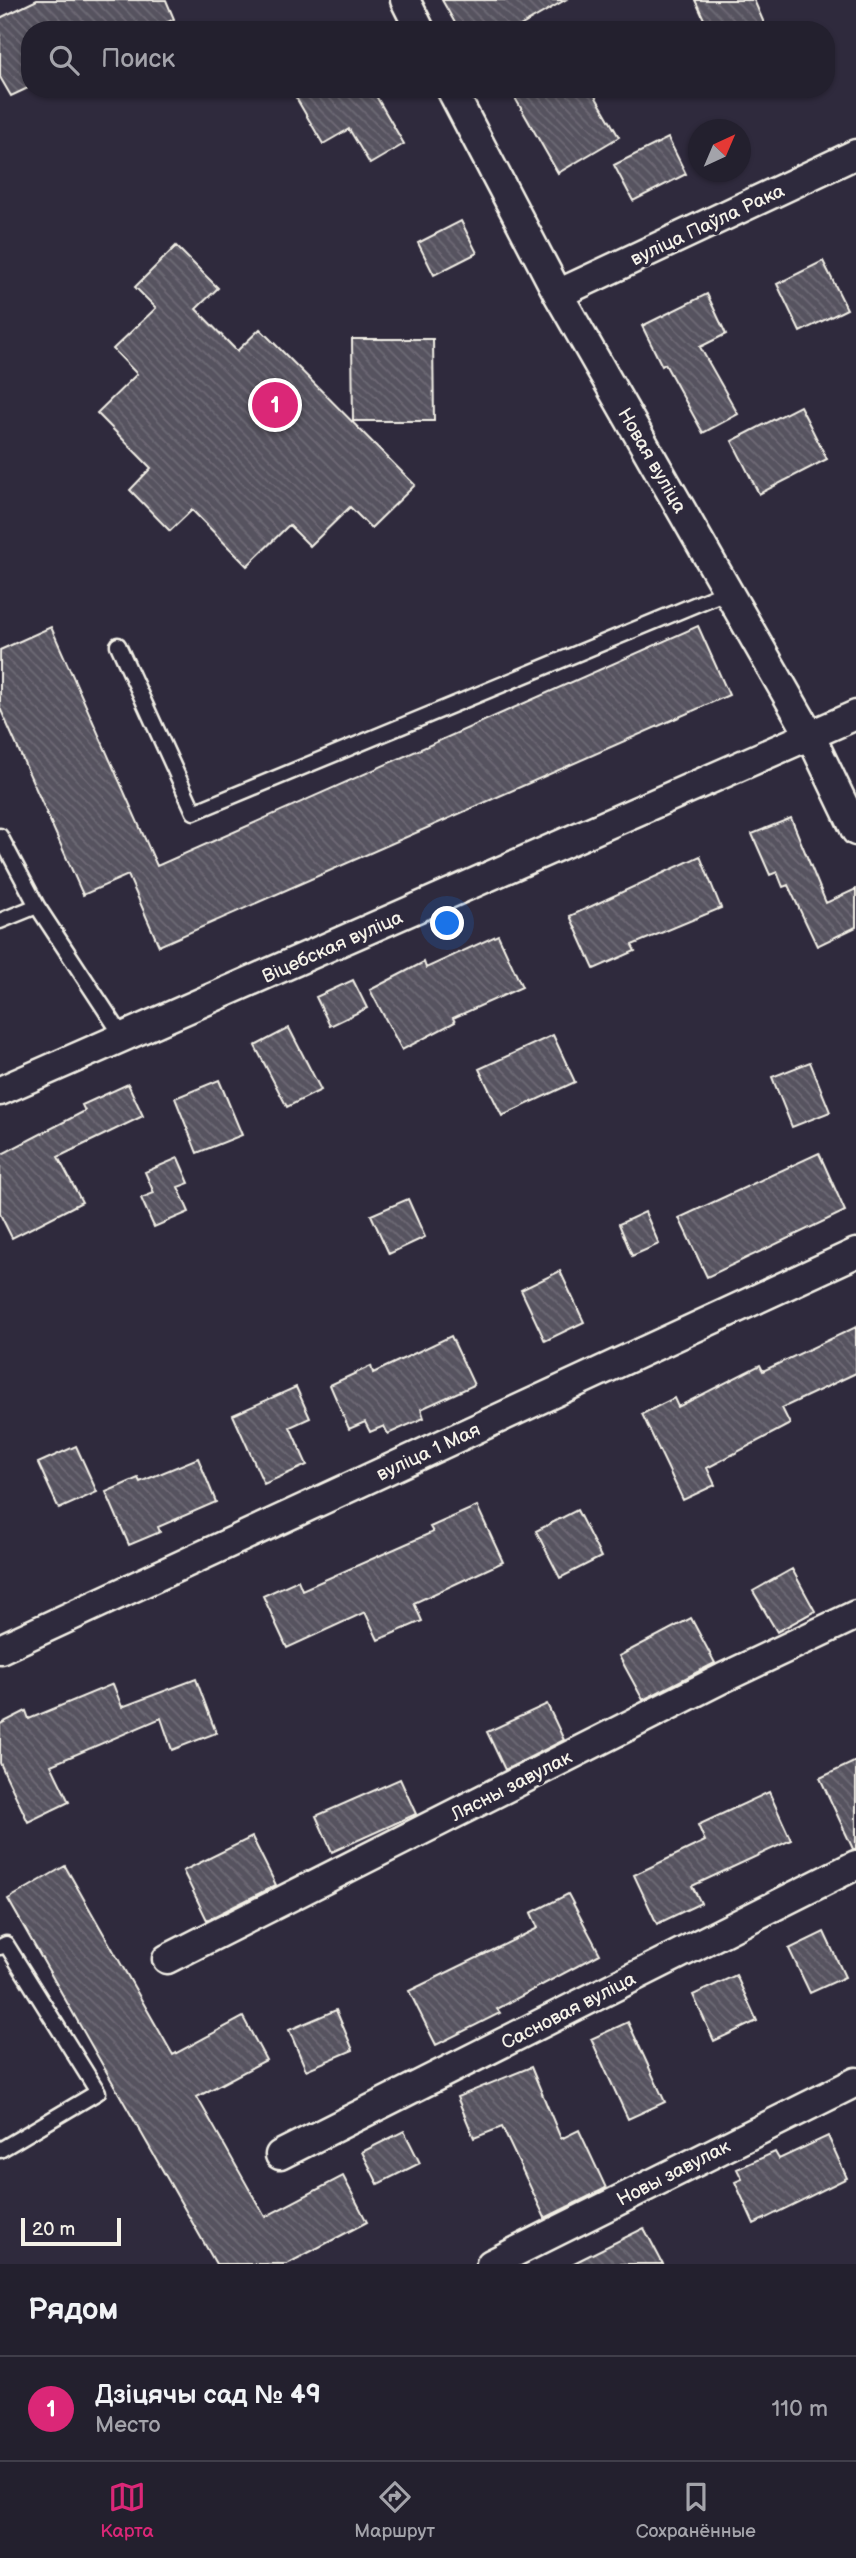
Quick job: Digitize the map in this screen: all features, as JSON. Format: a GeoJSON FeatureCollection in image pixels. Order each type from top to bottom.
{"type":"FeatureCollection","features":[{"type":"Feature","properties":{"kind":"street"},"geometry":{"type":"LineString","coordinates":[[405,0],[416,21]]}},
{"type":"Feature","properties":{"kind":"street","name":"Новая вуліца"},"geometry":{"type":"LineString","coordinates":[[456,98],[558,294],[811,737],[856,831]]}},
{"type":"Feature","properties":{"kind":"street","name":"вуліца Паўла Рака"},"geometry":{"type":"LineString","coordinates":[[558,294],[856,154]]}},
{"type":"Feature","properties":{"kind":"street","name":"Віцебская вуліца"},"geometry":{"type":"LineString","coordinates":[[0,1091],[856,715]]}},
{"type":"Feature","properties":{"kind":"street","name":"вуліца 1 Мая"},"geometry":{"type":"LineString","coordinates":[[0,1649],[856,1253]]}},
{"type":"Feature","properties":{"kind":"street","name":"Лясны завулак"},"geometry":{"type":"LineString","coordinates":[[167,1959],[711,1684],[856,1615]]}},
{"type":"Feature","properties":{"kind":"street","name":"Сасновая вуліца"},"geometry":{"type":"LineString","coordinates":[[280,2155],[856,1865]]}},
{"type":"Feature","properties":{"kind":"street","name":"Новы завулак"},"geometry":{"type":"LineString","coordinates":[[491,2264],[856,2082]]}},
{"type":"Feature","properties":{"kind":"lane"},"geometry":{"type":"LineString","coordinates":[[118,645],[194,812],[728,591]]}},
{"type":"Feature","properties":{"kind":"lane"},"geometry":{"type":"LineString","coordinates":[[0,836],[37,906],[123,1037]]}},
{"type":"Feature","properties":{"kind":"lane"},"geometry":{"type":"LineString","coordinates":[[0,921],[37,906]]}},
{"type":"Feature","properties":{"kind":"lane"},"geometry":{"type":"LineString","coordinates":[[0,1947],[6,1944],[98,2092],[0,2150]]}},
{"type":"Feature","properties":{"kind":"building"},"geometry":{"type":"Polygon","coordinates":[[[37,0],[166,0],[174,19],[21,21],[21,91],[11,96],[0,77],[0,18],[37,0]]]}},
{"type":"Feature","properties":{"kind":"building"},"geometry":{"type":"Polygon","coordinates":[[[442,0],[565,0],[529,21],[454,21],[442,0]]]}},
{"type":"Feature","properties":{"kind":"building"},"geometry":{"type":"Polygon","coordinates":[[[695,0],[754,0],[763,21],[705,21],[695,0]]]}},
{"type":"Feature","properties":{"kind":"building"},"geometry":{"type":"Polygon","coordinates":[[[296,98],[377,98],[404,144],[370,164],[349,129],[323,144],[296,98]]]}},
{"type":"Feature","properties":{"kind":"building"},"geometry":{"type":"Polygon","coordinates":[[[515,98],[596,98],[619,137],[558,173],[515,98]]]}},
{"type":"Feature","properties":{"kind":"building"},"geometry":{"type":"Polygon","coordinates":[[[668,138],[686,174],[633,201],[614,165],[668,138]]]}},
{"type":"Feature","properties":{"kind":"building"},"geometry":{"type":"Polygon","coordinates":[[[461,221],[477,253],[434,275],[418,243],[461,221]]]}},
{"type":"Feature","properties":{"kind":"building"},"geometry":{"type":"Polygon","coordinates":[[[176,246],[218,288],[196,309],[237,351],[260,329],[415,485],[371,528],[350,507],[310,546],[289,525],[247,566],[192,510],[170,531],[130,490],[151,468],[97,413],[137,374],[113,349],[156,308],[135,287],[176,246]]]}},
{"type":"Feature","properties":{"kind":"building"},"geometry":{"type":"Polygon","coordinates":[[[823,261],[847,309],[800,332],[777,284],[823,261]]]}},
{"type":"Feature","properties":{"kind":"building"},"geometry":{"type":"Polygon","coordinates":[[[707,294],[726,334],[700,347],[738,414],[703,433],[665,364],[662,366],[642,326],[707,294]]]}},
{"type":"Feature","properties":{"kind":"building"},"geometry":{"type":"Polygon","coordinates":[[[352,339],[433,339],[434,421],[353,421],[352,339]]]}},
{"type":"Feature","properties":{"kind":"building"},"geometry":{"type":"Polygon","coordinates":[[[800,406],[827,459],[759,494],[732,441],[800,406]]]}},
{"type":"Feature","properties":{"kind":"building"},"geometry":{"type":"Polygon","coordinates":[[[698,626],[729,695],[159,946],[128,875],[83,895],[0,708],[0,650],[51,627],[157,866],[698,626]]]}},
{"type":"Feature","properties":{"kind":"building"},"geometry":{"type":"Polygon","coordinates":[[[791,818],[826,903],[856,889],[856,927],[817,946],[788,885],[783,887],[777,872],[770,875],[752,834],[791,818]]]}},
{"type":"Feature","properties":{"kind":"building"},"geometry":{"type":"Polygon","coordinates":[[[700,856],[721,908],[632,945],[635,951],[594,969],[570,916],[700,856]]]}},
{"type":"Feature","properties":{"kind":"building"},"geometry":{"type":"Polygon","coordinates":[[[498,935],[522,987],[453,1018],[455,1022],[402,1050],[370,990],[424,962],[426,968],[498,935]]]}},
{"type":"Feature","properties":{"kind":"building"},"geometry":{"type":"Polygon","coordinates":[[[353,980],[367,1008],[330,1026],[316,997],[353,980]]]}},
{"type":"Feature","properties":{"kind":"building"},"geometry":{"type":"Polygon","coordinates":[[[289,1028],[321,1090],[287,1107],[255,1046],[289,1028]]]}},
{"type":"Feature","properties":{"kind":"building"},"geometry":{"type":"Polygon","coordinates":[[[553,1035],[575,1082],[502,1116],[479,1069],[553,1035]]]}},
{"type":"Feature","properties":{"kind":"building"},"geometry":{"type":"Polygon","coordinates":[[[810,1062],[830,1112],[792,1127],[772,1077],[810,1062]]]}},
{"type":"Feature","properties":{"kind":"building"},"geometry":{"type":"Polygon","coordinates":[[[219,1080],[242,1135],[197,1153],[175,1098],[219,1080]]]}},
{"type":"Feature","properties":{"kind":"building"},"geometry":{"type":"Polygon","coordinates":[[[128,1084],[143,1116],[58,1157],[82,1202],[12,1238],[0,1214],[0,1155],[85,1111],[82,1105],[128,1084]]]}},
{"type":"Feature","properties":{"kind":"building"},"geometry":{"type":"Polygon","coordinates":[[[819,1153],[845,1211],[707,1277],[679,1218],[819,1153]]]}},
{"type":"Feature","properties":{"kind":"building"},"geometry":{"type":"Polygon","coordinates":[[[178,1158],[189,1183],[178,1187],[189,1212],[154,1227],[141,1198],[154,1193],[145,1172],[178,1158]]]}},
{"type":"Feature","properties":{"kind":"building"},"geometry":{"type":"Polygon","coordinates":[[[408,1199],[425,1237],[389,1254],[371,1215],[408,1199]]]}},
{"type":"Feature","properties":{"kind":"building"},"geometry":{"type":"Polygon","coordinates":[[[645,1212],[659,1244],[632,1256],[619,1224],[645,1212]]]}},
{"type":"Feature","properties":{"kind":"building"},"geometry":{"type":"Polygon","coordinates":[[[560,1271],[584,1322],[545,1341],[521,1290],[560,1271]]]}},
{"type":"Feature","properties":{"kind":"building"},"geometry":{"type":"Polygon","coordinates":[[[856,1327],[856,1373],[782,1408],[790,1424],[707,1468],[715,1485],[683,1500],[642,1414],[674,1398],[678,1407],[760,1365],[763,1371],[856,1327]]]}},
{"type":"Feature","properties":{"kind":"building"},"geometry":{"type":"Polygon","coordinates":[[[451,1336],[474,1385],[421,1409],[424,1418],[388,1434],[384,1426],[370,1432],[365,1422],[349,1429],[330,1385],[371,1366],[373,1373],[451,1336]]]}},
{"type":"Feature","properties":{"kind":"building"},"geometry":{"type":"Polygon","coordinates":[[[296,1387],[310,1418],[290,1427],[307,1465],[264,1484],[233,1415],[296,1387]]]}},
{"type":"Feature","properties":{"kind":"building"},"geometry":{"type":"Polygon","coordinates":[[[76,1446],[97,1492],[59,1509],[38,1463],[76,1446]]]}},
{"type":"Feature","properties":{"kind":"building"},"geometry":{"type":"Polygon","coordinates":[[[198,1458],[216,1502],[158,1527],[160,1532],[129,1545],[106,1492],[138,1478],[140,1482],[198,1458]]]}},
{"type":"Feature","properties":{"kind":"building"},"geometry":{"type":"Polygon","coordinates":[[[477,1506],[503,1562],[414,1603],[422,1621],[378,1640],[365,1612],[287,1648],[263,1596],[298,1580],[302,1590],[433,1532],[430,1527],[477,1506]]]}},
{"type":"Feature","properties":{"kind":"building"},"geometry":{"type":"Polygon","coordinates":[[[577,1510],[601,1557],[560,1578],[536,1531],[577,1510]]]}},
{"type":"Feature","properties":{"kind":"building"},"geometry":{"type":"Polygon","coordinates":[[[792,1569],[815,1611],[777,1632],[753,1591],[792,1569]]]}},
{"type":"Feature","properties":{"kind":"building"},"geometry":{"type":"Polygon","coordinates":[[[691,1618],[715,1663],[643,1700],[619,1656],[691,1618]]]}},
{"type":"Feature","properties":{"kind":"building"},"geometry":{"type":"Polygon","coordinates":[[[196,1679],[216,1733],[172,1750],[161,1718],[51,1765],[69,1802],[28,1822],[0,1763],[0,1724],[26,1711],[29,1719],[113,1684],[122,1707],[196,1679]]]}},
{"type":"Feature","properties":{"kind":"building"},"geometry":{"type":"Polygon","coordinates":[[[547,1704],[564,1740],[505,1770],[487,1732],[547,1704]]]}},
{"type":"Feature","properties":{"kind":"building"},"geometry":{"type":"Polygon","coordinates":[[[856,1761],[856,1849],[853,1849],[820,1778],[856,1761]]]}},
{"type":"Feature","properties":{"kind":"building"},"geometry":{"type":"Polygon","coordinates":[[[400,1779],[416,1814],[332,1852],[316,1816],[400,1779]]]}},
{"type":"Feature","properties":{"kind":"building"},"geometry":{"type":"Polygon","coordinates":[[[769,1792],[791,1840],[692,1886],[701,1903],[657,1924],[634,1875],[705,1841],[698,1825],[769,1792]]]}},
{"type":"Feature","properties":{"kind":"building"},"geometry":{"type":"Polygon","coordinates":[[[252,1837],[276,1885],[207,1920],[183,1871],[252,1837]]]}},
{"type":"Feature","properties":{"kind":"building"},"geometry":{"type":"Polygon","coordinates":[[[65,1866],[173,2055],[243,2017],[266,2060],[197,2097],[265,2217],[343,2176],[367,2222],[287,2264],[216,2264],[8,1899],[65,1866]]]}},
{"type":"Feature","properties":{"kind":"building"},"geometry":{"type":"Polygon","coordinates":[[[568,1894],[600,1954],[497,2009],[500,2013],[436,2045],[409,1991],[538,1928],[531,1913],[568,1894]]]}},
{"type":"Feature","properties":{"kind":"building"},"geometry":{"type":"Polygon","coordinates":[[[824,1932],[845,1977],[810,1993],[789,1949],[824,1932]]]}},
{"type":"Feature","properties":{"kind":"building"},"geometry":{"type":"Polygon","coordinates":[[[736,1975],[757,2021],[714,2041],[693,1995],[736,1975]]]}},
{"type":"Feature","properties":{"kind":"building"},"geometry":{"type":"Polygon","coordinates":[[[336,2010],[353,2050],[306,2070],[289,2030],[336,2010]]]}},
{"type":"Feature","properties":{"kind":"building"},"geometry":{"type":"Polygon","coordinates":[[[628,2022],[665,2102],[628,2119],[591,2039],[628,2022]]]}},
{"type":"Feature","properties":{"kind":"building"},"geometry":{"type":"Polygon","coordinates":[[[531,2067],[561,2139],[579,2130],[606,2188],[545,2218],[502,2127],[474,2138],[457,2097],[531,2067]]]}},
{"type":"Feature","properties":{"kind":"building"},"geometry":{"type":"Polygon","coordinates":[[[404,2131],[420,2163],[378,2184],[362,2152],[404,2131]]]}},
{"type":"Feature","properties":{"kind":"building"},"geometry":{"type":"Polygon","coordinates":[[[828,2136],[847,2178],[754,2224],[735,2182],[742,2179],[737,2169],[775,2152],[779,2159],[828,2136]]]}},
{"type":"Feature","properties":{"kind":"building"},"geometry":{"type":"Polygon","coordinates":[[[644,2228],[663,2264],[572,2264],[644,2228]]]}},
{"type":"Feature","properties":{"kind":"place","name":"Дзіцячы сад № 49"},"geometry":{"type":"Point","coordinates":[275,405]}}]}
